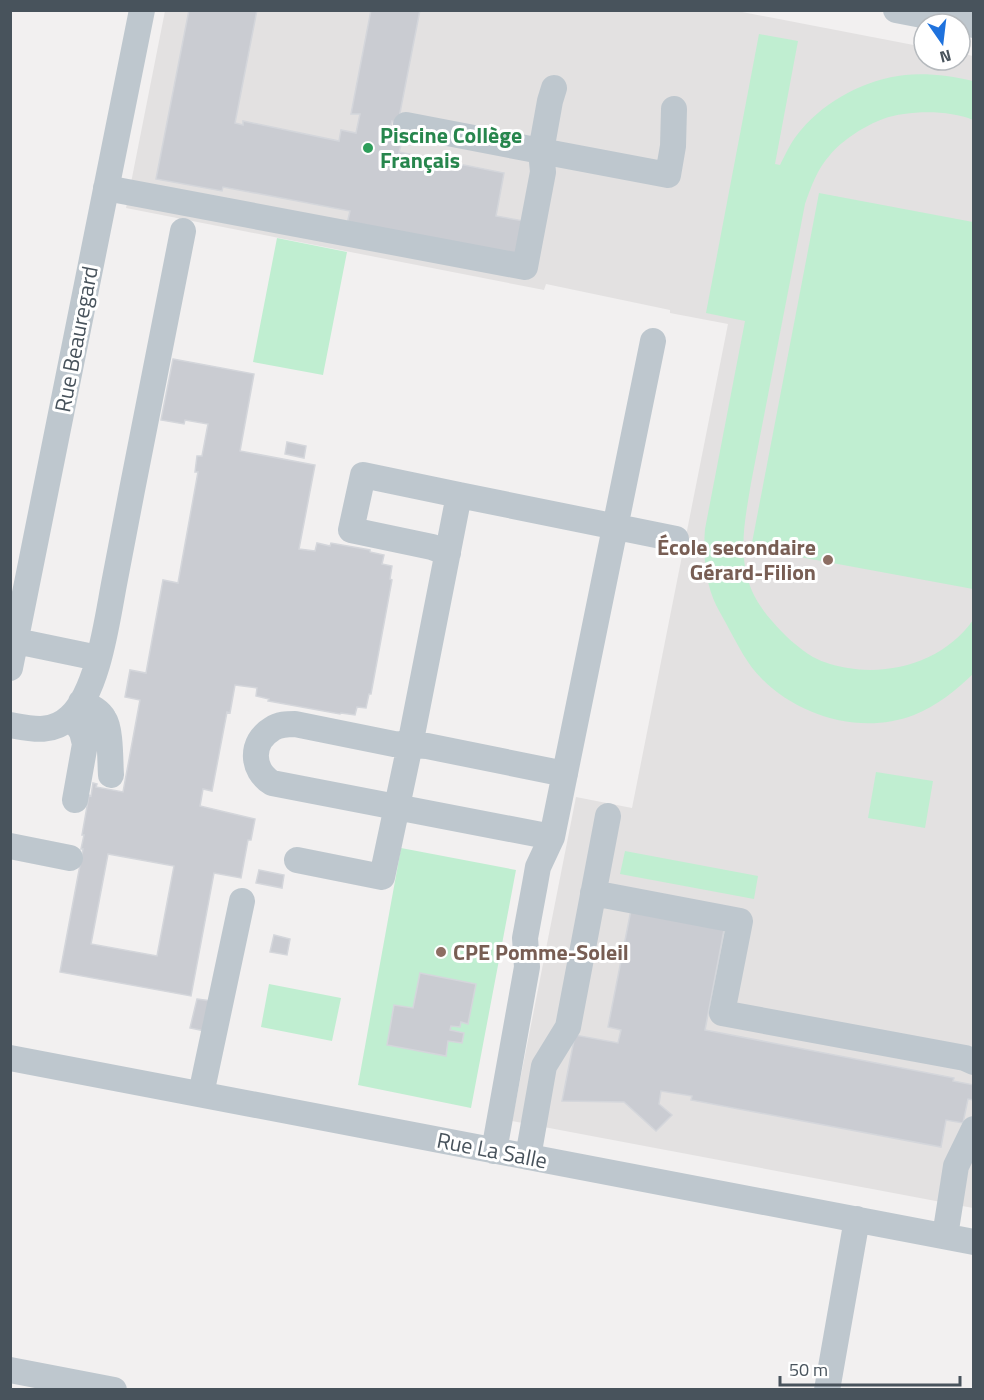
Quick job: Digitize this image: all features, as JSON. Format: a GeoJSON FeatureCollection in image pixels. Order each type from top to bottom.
{"type":"FeatureCollection","features":[{"type":"Feature","properties":{"kind":"street","name":"Rue Beauregard"},"geometry":{"type":"LineString","coordinates":[[10,668],[142,10]]}},
{"type":"Feature","properties":{"kind":"street"},"geometry":{"type":"LineString","coordinates":[[896,10],[974,25]]}},
{"type":"Feature","properties":{"kind":"street"},"geometry":{"type":"LineString","coordinates":[[106,188],[525,267],[543,172],[541,151],[554,88]]}},
{"type":"Feature","properties":{"kind":"street"},"geometry":{"type":"LineString","coordinates":[[406,125],[668,175],[673,146],[674,109]]}},
{"type":"Feature","properties":{"kind":"street"},"geometry":{"type":"LineString","coordinates":[[10,725],[45,730],[58,725],[76,709],[92,678],[98,658],[183,231]]}},
{"type":"Feature","properties":{"kind":"street"},"geometry":{"type":"LineString","coordinates":[[494,1151],[527,967],[541,940],[553,870],[552,837],[653,341]]}},
{"type":"Feature","properties":{"kind":"street"},"geometry":{"type":"LineString","coordinates":[[448,553],[432,546],[351,530],[363,475],[676,539]]}},
{"type":"Feature","properties":{"kind":"street"},"geometry":{"type":"LineString","coordinates":[[297,860],[382,877],[459,495]]}},
{"type":"Feature","properties":{"kind":"street"},"geometry":{"type":"LineString","coordinates":[[16,641],[98,658]]}},
{"type":"Feature","properties":{"kind":"street"},"geometry":{"type":"LineString","coordinates":[[76,709],[94,708],[105,720],[108,731],[111,776]]}},
{"type":"Feature","properties":{"kind":"street"},"geometry":{"type":"LineString","coordinates":[[75,800],[85,744],[76,709]]}},
{"type":"Feature","properties":{"kind":"street"},"geometry":{"type":"LineString","coordinates":[[552,837],[272,783],[259,771],[256,755],[260,741],[271,729],[286,724],[295,724],[394,744],[427,746],[565,774]]}},
{"type":"Feature","properties":{"kind":"street"},"geometry":{"type":"LineString","coordinates":[[528,1157],[544,1066],[568,1027],[608,816]]}},
{"type":"Feature","properties":{"kind":"street"},"geometry":{"type":"LineString","coordinates":[[10,846],[70,858]]}},
{"type":"Feature","properties":{"kind":"street"},"geometry":{"type":"LineString","coordinates":[[593,893],[740,921],[722,1013],[965,1058],[974,1062]]}},
{"type":"Feature","properties":{"kind":"street"},"geometry":{"type":"LineString","coordinates":[[201,1095],[242,901]]}},
{"type":"Feature","properties":{"kind":"street","name":"Rue La Salle"},"geometry":{"type":"LineString","coordinates":[[10,1058],[974,1242]]}},
{"type":"Feature","properties":{"kind":"street"},"geometry":{"type":"LineString","coordinates":[[945,1236],[957,1166],[974,1129]]}},
{"type":"Feature","properties":{"kind":"street"},"geometry":{"type":"LineString","coordinates":[[827,1389],[857,1219]]}},
{"type":"Feature","properties":{"kind":"street"},"geometry":{"type":"LineString","coordinates":[[10,1370],[114,1389]]}},
{"type":"Feature","properties":{"kind":"shaded area","name":"École secondaire Gérard-Filion"},"geometry":{"type":"Polygon","coordinates":[[[165,11],[737,11],[912,45],[912,72],[972,72],[973,56],[973,1208],[512,1121],[576,797],[632,808],[728,324],[546,284],[544,290],[126,208],[165,11]]]}},
{"type":"Feature","properties":{"kind":"green space"},"geometry":{"type":"Polygon","coordinates":[[[759,34],[798,41],[775,164],[780,165],[801,130],[822,109],[862,86],[891,77],[914,74],[939,75],[973,81],[973,120],[952,114],[929,112],[883,119],[847,139],[825,160],[818,172],[805,204],[745,524],[744,551],[747,578],[756,599],[769,618],[786,636],[821,661],[865,670],[901,667],[918,662],[949,645],[973,620],[973,674],[931,707],[894,721],[874,723],[833,719],[794,703],[777,692],[762,679],[744,655],[716,605],[707,577],[705,529],[745,321],[706,313],[759,34]]]}},
{"type":"Feature","properties":{"kind":"green space"},"geometry":{"type":"Polygon","coordinates":[[[819,193],[973,222],[973,589],[751,548],[819,193]]]}},
{"type":"Feature","properties":{"kind":"green space"},"geometry":{"type":"Polygon","coordinates":[[[277,238],[347,252],[323,375],[253,362],[277,238]]]}},
{"type":"Feature","properties":{"kind":"green space"},"geometry":{"type":"Polygon","coordinates":[[[876,772],[933,781],[925,828],[868,818],[876,772]]]}},
{"type":"Feature","properties":{"kind":"green space","name":"CPE Pomme-Soleil"},"geometry":{"type":"Polygon","coordinates":[[[401,848],[516,870],[471,1108],[358,1085],[401,848]],[[420,973],[413,1008],[394,1005],[387,1045],[446,1056],[448,1041],[462,1043],[464,1033],[450,1030],[451,1026],[460,1027],[461,1022],[468,1023],[476,984],[420,973]]]}},
{"type":"Feature","properties":{"kind":"green space"},"geometry":{"type":"Polygon","coordinates":[[[625,851],[758,876],[754,899],[620,874],[625,851]]]}},
{"type":"Feature","properties":{"kind":"green space"},"geometry":{"type":"Polygon","coordinates":[[[269,984],[341,998],[332,1041],[261,1027],[269,984]]]}},
{"type":"Feature","properties":{"kind":"building"},"geometry":{"type":"Polygon","coordinates":[[[189,10],[257,10],[235,123],[243,125],[243,121],[339,141],[341,130],[356,133],[360,114],[351,114],[371,10],[420,10],[398,123],[392,121],[388,139],[402,142],[399,152],[504,173],[496,216],[524,221],[518,255],[347,224],[350,211],[223,187],[222,191],[156,179],[189,10]]]}},
{"type":"Feature","properties":{"kind":"building"},"geometry":{"type":"Polygon","coordinates":[[[173,359],[254,374],[240,451],[315,465],[299,549],[315,551],[317,543],[330,546],[331,543],[370,550],[370,552],[384,555],[382,564],[392,566],[390,579],[392,580],[371,694],[369,694],[366,708],[357,707],[355,715],[340,714],[268,701],[269,699],[256,696],[257,688],[235,685],[230,713],[227,712],[212,791],[203,789],[200,806],[255,819],[251,840],[248,840],[241,878],[214,873],[191,996],[60,972],[83,849],[81,849],[84,835],[82,835],[89,795],[91,796],[93,783],[97,784],[96,787],[123,792],[140,700],[125,697],[130,670],[146,673],[163,580],[178,583],[198,472],[195,472],[197,456],[202,456],[208,424],[185,420],[184,424],[161,420],[173,359]],[[108,854],[91,944],[157,956],[174,866],[108,854]]]}},
{"type":"Feature","properties":{"kind":"building"},"geometry":{"type":"Polygon","coordinates":[[[287,442],[306,446],[304,458],[285,454],[287,442]]]}},
{"type":"Feature","properties":{"kind":"building"},"geometry":{"type":"Polygon","coordinates":[[[259,870],[284,875],[282,888],[256,883],[259,870]]]}},
{"type":"Feature","properties":{"kind":"building"},"geometry":{"type":"Polygon","coordinates":[[[631,910],[724,930],[705,1030],[954,1078],[953,1081],[974,1085],[974,1100],[968,1099],[963,1123],[946,1120],[941,1147],[691,1100],[692,1096],[661,1091],[659,1104],[672,1115],[656,1131],[624,1102],[562,1101],[575,1035],[618,1043],[621,1030],[608,1027],[631,910]]]}},
{"type":"Feature","properties":{"kind":"building"},"geometry":{"type":"Polygon","coordinates":[[[274,935],[290,939],[287,955],[270,952],[274,935]]]}},
{"type":"Feature","properties":{"kind":"building"},"geometry":{"type":"Polygon","coordinates":[[[420,973],[476,984],[468,1024],[461,1022],[460,1027],[451,1026],[450,1030],[464,1033],[462,1043],[448,1041],[446,1056],[387,1045],[394,1005],[413,1008],[420,973]]]}},
{"type":"Feature","properties":{"kind":"building"},"geometry":{"type":"Polygon","coordinates":[[[197,999],[211,1001],[205,1031],[190,1028],[197,999]]]}},
{"type":"Feature","properties":{"kind":"place","name":"Piscine Collège Français"},"geometry":{"type":"Point","coordinates":[368,148]}},
{"type":"Feature","properties":{"kind":"place","name":"École secondaire Gérard-Filion"},"geometry":{"type":"Point","coordinates":[828,560]}},
{"type":"Feature","properties":{"kind":"place","name":"CPE Pomme-Soleil"},"geometry":{"type":"Point","coordinates":[441,952]}}]}
